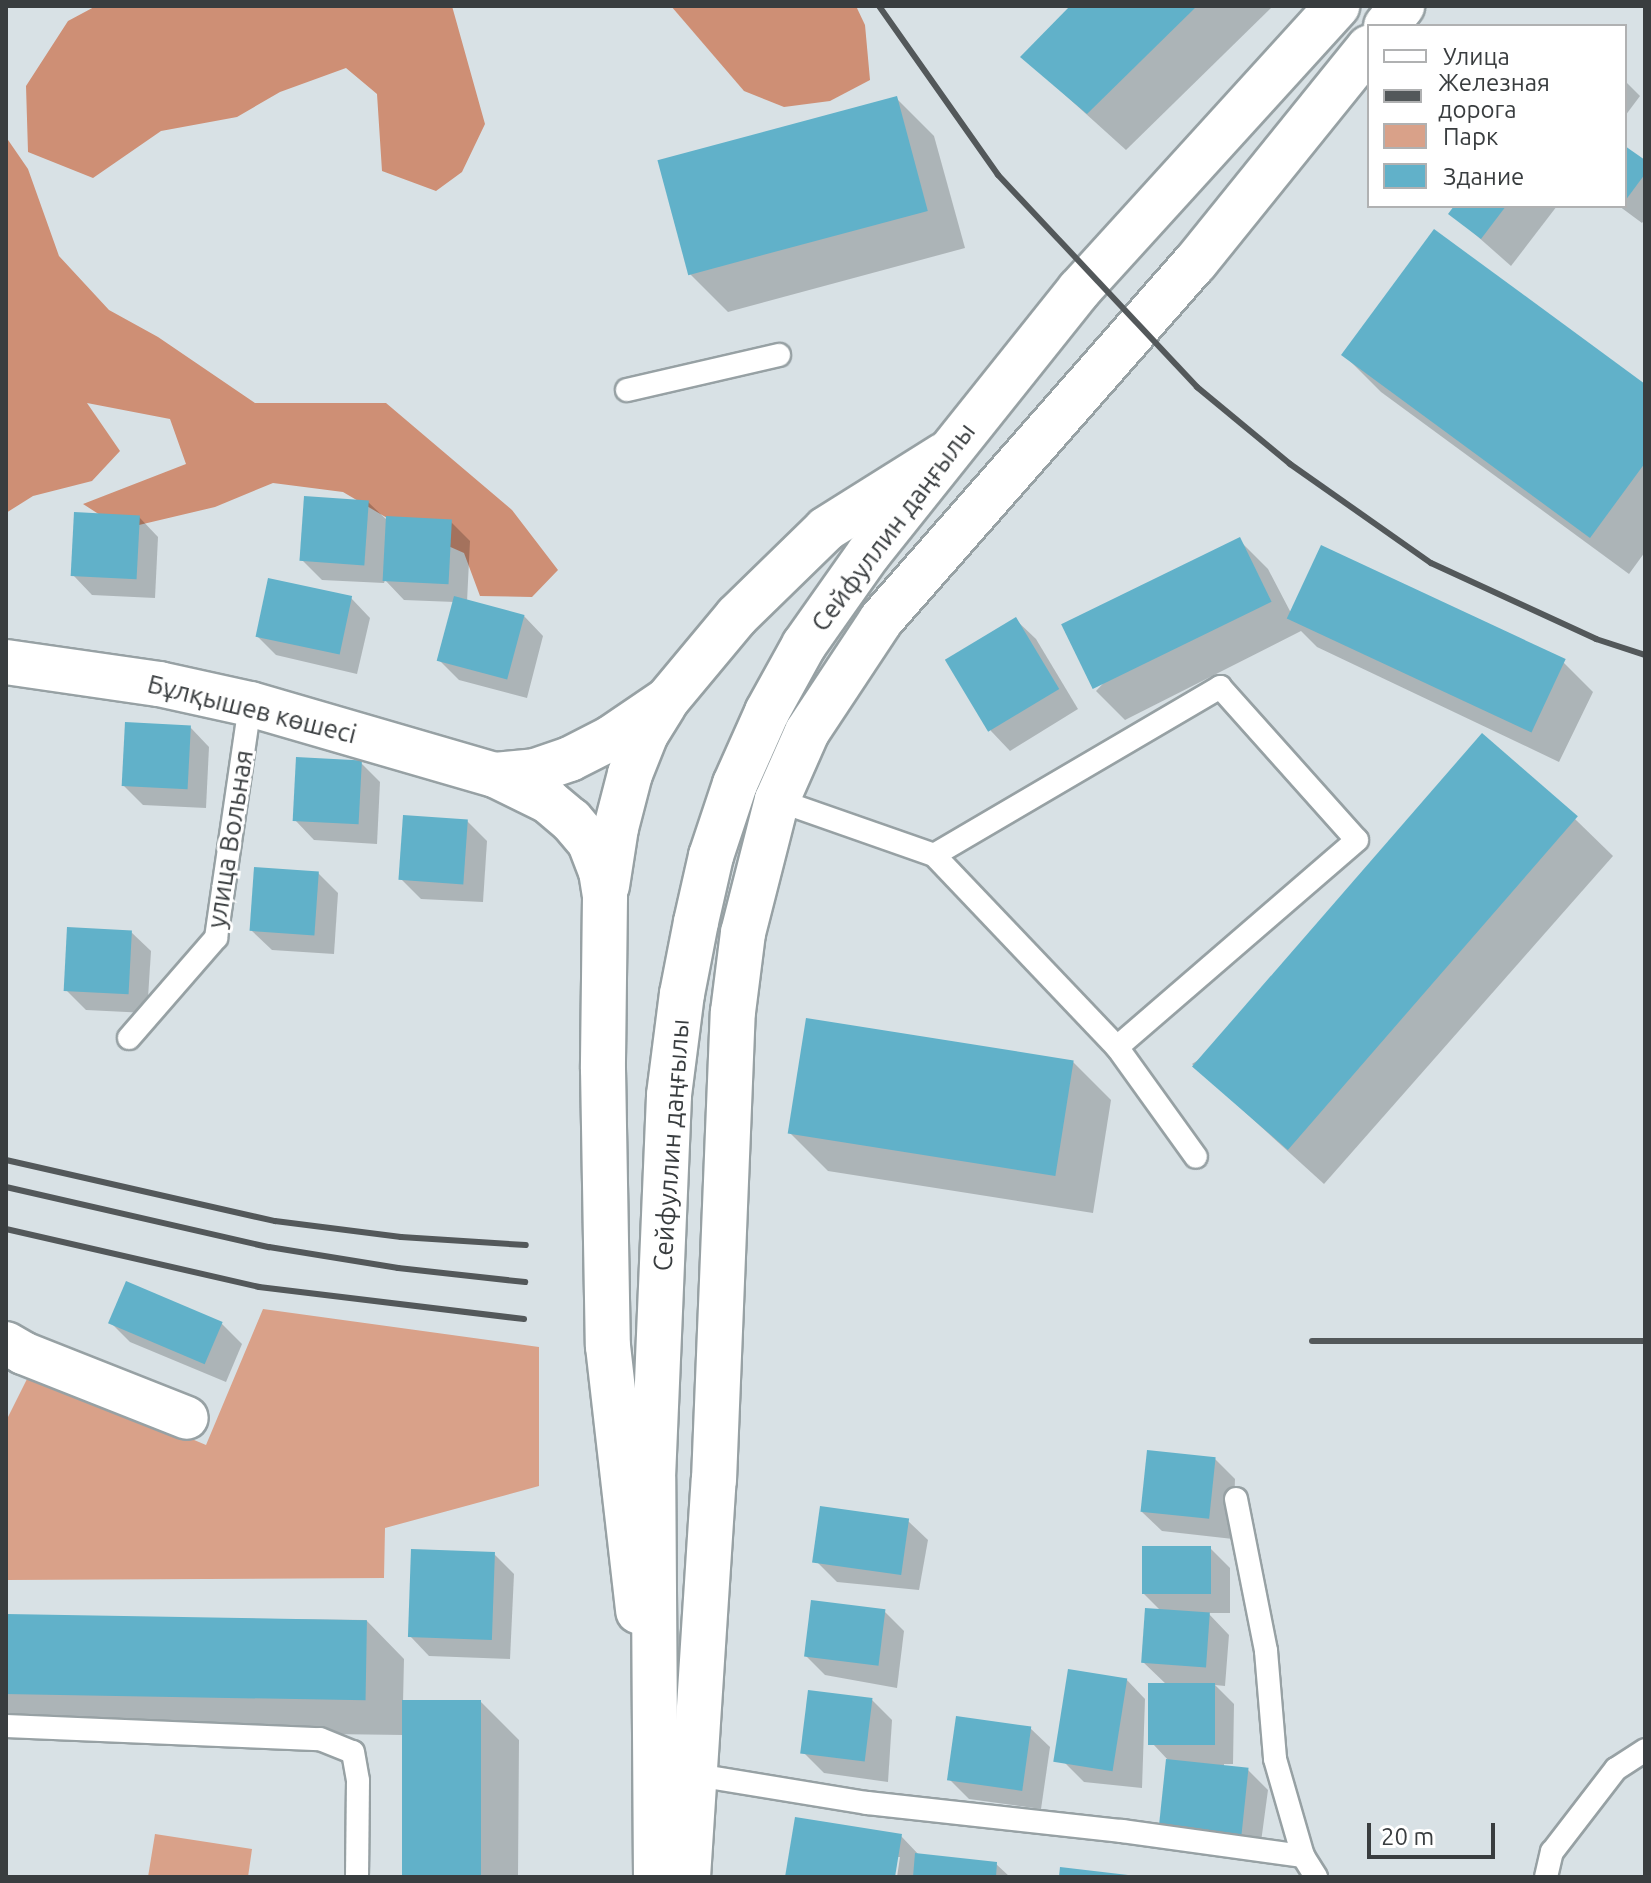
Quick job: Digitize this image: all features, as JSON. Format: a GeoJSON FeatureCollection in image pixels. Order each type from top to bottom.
{"type":"FeatureCollection","features":[{"type":"Feature","properties":{"kind":"main road","name":"Сейфуллин даңғылы"},"geometry":{"type":"LineString","coordinates":[[656,1877],[653,1478],[669,1095],[682,994],[699,909],[735,784],[767,712],[834,600],[946,453],[1079,290],[1337,6]]}},
{"type":"Feature","properties":{"kind":"main road"},"geometry":{"type":"LineString","coordinates":[[1388,24],[1402,6]]}},
{"type":"Feature","properties":{"kind":"main road","name":"Сейфуллин даңғылы"},"geometry":{"type":"LineString","coordinates":[[688,1877],[714,1480],[733,1012],[743,933],[756,868],[777,800],[807,732],[881,620],[1195,263],[1367,49]]}},
{"type":"Feature","properties":{"kind":"main road"},"geometry":{"type":"LineString","coordinates":[[653,1738],[608,1346],[603,1069],[605,897],[616,828],[630,774],[646,734],[667,700],[737,616],[826,529],[946,453]]}},
{"type":"Feature","properties":{"kind":"main road","name":"Бұлқышев көшесі"},"geometry":{"type":"LineString","coordinates":[[6,662],[159,684],[250,704],[495,775]]}},
{"type":"Feature","properties":{"kind":"main road"},"geometry":{"type":"LineString","coordinates":[[495,775],[535,771],[570,759],[611,738],[667,700]]}},
{"type":"Feature","properties":{"kind":"main road"},"geometry":{"type":"LineString","coordinates":[[495,775],[548,801],[571,820],[590,843],[601,871],[605,897]]}},
{"type":"Feature","properties":{"kind":"street"},"geometry":{"type":"LineString","coordinates":[[12,1360],[187,1418]]}},
{"type":"Feature","properties":{"kind":"lane"},"geometry":{"type":"LineString","coordinates":[[627,390],[779,355]]}},
{"type":"Feature","properties":{"kind":"lane"},"geometry":{"type":"LineString","coordinates":[[934,855],[1220,687],[1357,840],[1117,1047]]}},
{"type":"Feature","properties":{"kind":"lane","name":"улица Вольная"},"geometry":{"type":"LineString","coordinates":[[129,1038],[216,938],[250,704]]}},
{"type":"Feature","properties":{"kind":"lane"},"geometry":{"type":"LineString","coordinates":[[777,800],[934,855],[1117,1047],[1196,1157]]}},
{"type":"Feature","properties":{"kind":"lane"},"geometry":{"type":"LineString","coordinates":[[1236,1499],[1266,1651],[1275,1759],[1303,1856],[1316,1877]]}},
{"type":"Feature","properties":{"kind":"lane"},"geometry":{"type":"LineString","coordinates":[[6,1726],[320,1739],[353,1752],[358,1781],[357,1877]]}},
{"type":"Feature","properties":{"kind":"lane"},"geometry":{"type":"LineString","coordinates":[[1546,1877],[1552,1852],[1616,1769],[1645,1750]]}},
{"type":"Feature","properties":{"kind":"lane"},"geometry":{"type":"LineString","coordinates":[[696,1775],[867,1803],[1122,1831],[1303,1856]]}},
{"type":"Feature","properties":{"kind":"green space"},"geometry":{"type":"Polygon","coordinates":[[[263,1309],[539,1347],[539,1486],[385,1528],[384,1578],[6,1580],[6,1421],[31,1371],[206,1445],[263,1309]]]}},
{"type":"Feature","properties":{"kind":"green space"},"geometry":{"type":"Polygon","coordinates":[[[155,1834],[252,1849],[248,1877],[148,1877],[155,1834]]]}},
{"type":"Feature","properties":{"kind":"shaded area"},"geometry":{"type":"Polygon","coordinates":[[[96,6],[452,6],[485,124],[462,172],[436,191],[382,171],[377,94],[346,68],[280,92],[237,117],[161,131],[93,178],[28,152],[26,86],[68,21],[96,6]]]}},
{"type":"Feature","properties":{"kind":"shaded area"},"geometry":{"type":"Polygon","coordinates":[[[671,6],[856,6],[865,25],[870,80],[830,101],[784,107],[744,91],[671,6]]]}},
{"type":"Feature","properties":{"kind":"shaded area"},"geometry":{"type":"Polygon","coordinates":[[[6,137],[28,169],[59,256],[109,310],[158,337],[255,403],[386,403],[512,510],[558,570],[532,597],[480,596],[464,553],[394,522],[343,492],[273,483],[215,507],[122,529],[83,504],[186,464],[170,419],[87,403],[120,451],[92,481],[33,496],[6,513],[6,137]]]}},
{"type":"Feature","properties":{"kind":"building"},"geometry":{"type":"Polygon","coordinates":[[[1070,6],[1197,6],[1087,114],[1020,57],[1070,6]]]}},
{"type":"Feature","properties":{"kind":"building"},"geometry":{"type":"Polygon","coordinates":[[[897,96],[928,211],[688,275],[657,160],[897,96]]]}},
{"type":"Feature","properties":{"kind":"building"},"geometry":{"type":"Polygon","coordinates":[[[1627,147],[1645,160],[1645,174],[1627,198],[1627,147]]]}},
{"type":"Feature","properties":{"kind":"building"},"geometry":{"type":"Polygon","coordinates":[[[1452,208],[1504,208],[1481,239],[1448,214],[1452,208]]]}},
{"type":"Feature","properties":{"kind":"building"},"geometry":{"type":"Polygon","coordinates":[[[1434,229],[1645,384],[1645,463],[1590,538],[1341,355],[1434,229]]]}},
{"type":"Feature","properties":{"kind":"building"},"geometry":{"type":"Polygon","coordinates":[[[304,496],[369,501],[364,565],[299,561],[304,496]]]}},
{"type":"Feature","properties":{"kind":"building"},"geometry":{"type":"Polygon","coordinates":[[[74,512],[140,515],[137,579],[71,576],[74,512]]]}},
{"type":"Feature","properties":{"kind":"building"},"geometry":{"type":"Polygon","coordinates":[[[386,516],[452,519],[449,584],[383,581],[386,516]]]}},
{"type":"Feature","properties":{"kind":"building"},"geometry":{"type":"Polygon","coordinates":[[[1240,537],[1272,602],[1093,689],[1061,624],[1240,537]]]}},
{"type":"Feature","properties":{"kind":"building"},"geometry":{"type":"Polygon","coordinates":[[[1321,545],[1566,659],[1531,733],[1287,618],[1321,545]]]}},
{"type":"Feature","properties":{"kind":"building"},"geometry":{"type":"Polygon","coordinates":[[[268,578],[352,596],[340,655],[256,637],[268,578]]]}},
{"type":"Feature","properties":{"kind":"building"},"geometry":{"type":"Polygon","coordinates":[[[454,596],[525,615],[507,680],[437,661],[454,596]]]}},
{"type":"Feature","properties":{"kind":"building"},"geometry":{"type":"Polygon","coordinates":[[[1016,617],[1059,689],[988,732],[945,660],[1016,617]]]}},
{"type":"Feature","properties":{"kind":"building"},"geometry":{"type":"Polygon","coordinates":[[[125,722],[191,725],[188,789],[122,786],[125,722]]]}},
{"type":"Feature","properties":{"kind":"building"},"geometry":{"type":"Polygon","coordinates":[[[1482,733],[1578,816],[1288,1150],[1192,1067],[1482,733]]]}},
{"type":"Feature","properties":{"kind":"building"},"geometry":{"type":"Polygon","coordinates":[[[296,757],[362,760],[359,824],[293,821],[296,757]]]}},
{"type":"Feature","properties":{"kind":"building"},"geometry":{"type":"Polygon","coordinates":[[[403,815],[468,820],[463,884],[398,880],[403,815]]]}},
{"type":"Feature","properties":{"kind":"building"},"geometry":{"type":"Polygon","coordinates":[[[254,867],[319,872],[314,935],[250,931],[254,867]]]}},
{"type":"Feature","properties":{"kind":"building"},"geometry":{"type":"Polygon","coordinates":[[[67,927],[132,930],[129,994],[64,991],[67,927]]]}},
{"type":"Feature","properties":{"kind":"building"},"geometry":{"type":"Polygon","coordinates":[[[806,1018],[1074,1060],[1055,1176],[788,1134],[806,1018]]]}},
{"type":"Feature","properties":{"kind":"building"},"geometry":{"type":"Polygon","coordinates":[[[126,1281],[223,1322],[205,1364],[108,1323],[126,1281]]]}},
{"type":"Feature","properties":{"kind":"building"},"geometry":{"type":"Polygon","coordinates":[[[1147,1450],[1216,1457],[1209,1519],[1141,1512],[1147,1450]]]}},
{"type":"Feature","properties":{"kind":"building"},"geometry":{"type":"Polygon","coordinates":[[[820,1506],[909,1519],[901,1575],[812,1562],[820,1506]]]}},
{"type":"Feature","properties":{"kind":"building"},"geometry":{"type":"Polygon","coordinates":[[[1142,1546],[1211,1546],[1211,1594],[1142,1594],[1142,1546]]]}},
{"type":"Feature","properties":{"kind":"building"},"geometry":{"type":"Polygon","coordinates":[[[411,1549],[495,1552],[492,1640],[408,1637],[411,1549]]]}},
{"type":"Feature","properties":{"kind":"building"},"geometry":{"type":"Polygon","coordinates":[[[811,1600],[885,1609],[878,1666],[804,1657],[811,1600]]]}},
{"type":"Feature","properties":{"kind":"building"},"geometry":{"type":"Polygon","coordinates":[[[1145,1608],[1210,1613],[1206,1667],[1141,1663],[1145,1608]]]}},
{"type":"Feature","properties":{"kind":"building"},"geometry":{"type":"Polygon","coordinates":[[[6,1614],[367,1620],[366,1700],[6,1694],[6,1614]]]}},
{"type":"Feature","properties":{"kind":"building"},"geometry":{"type":"Polygon","coordinates":[[[1068,1669],[1127,1678],[1113,1771],[1053,1762],[1068,1669]]]}},
{"type":"Feature","properties":{"kind":"building"},"geometry":{"type":"Polygon","coordinates":[[[1148,1683],[1215,1683],[1215,1745],[1148,1745],[1148,1683]]]}},
{"type":"Feature","properties":{"kind":"building"},"geometry":{"type":"Polygon","coordinates":[[[808,1690],[873,1698],[865,1761],[800,1754],[808,1690]]]}},
{"type":"Feature","properties":{"kind":"building"},"geometry":{"type":"Polygon","coordinates":[[[402,1700],[481,1700],[481,1877],[402,1877],[402,1700]]]}},
{"type":"Feature","properties":{"kind":"building"},"geometry":{"type":"Polygon","coordinates":[[[956,1716],[1031,1727],[1022,1791],[947,1780],[956,1716]]]}},
{"type":"Feature","properties":{"kind":"building"},"geometry":{"type":"Polygon","coordinates":[[[1166,1759],[1249,1768],[1241,1837],[1159,1829],[1166,1759]]]}},
{"type":"Feature","properties":{"kind":"building"},"geometry":{"type":"Polygon","coordinates":[[[795,1817],[902,1834],[895,1877],[785,1877],[795,1817]]]}},
{"type":"Feature","properties":{"kind":"building"},"geometry":{"type":"Polygon","coordinates":[[[915,1853],[997,1862],[996,1877],[913,1877],[915,1853]]]}},
{"type":"Feature","properties":{"kind":"building"},"geometry":{"type":"Polygon","coordinates":[[[1060,1867],[1128,1875],[1128,1877],[1059,1877],[1060,1867]]]}},
{"type":"Feature","properties":{"kind":"railway"},"geometry":{"type":"LineString","coordinates":[[879,6],[998,175],[1197,387],[1290,464],[1431,563],[1596,639],[1645,655]]}},
{"type":"Feature","properties":{"kind":"railway"},"geometry":{"type":"LineString","coordinates":[[6,1160],[275,1221],[401,1237],[526,1245]]}},
{"type":"Feature","properties":{"kind":"railway"},"geometry":{"type":"LineString","coordinates":[[6,1187],[269,1247],[398,1268],[525,1282]]}},
{"type":"Feature","properties":{"kind":"railway"},"geometry":{"type":"LineString","coordinates":[[6,1229],[259,1287],[524,1319]]}},
{"type":"Feature","properties":{"kind":"railway"},"geometry":{"type":"LineString","coordinates":[[1312,1341],[1645,1341]]}}]}
